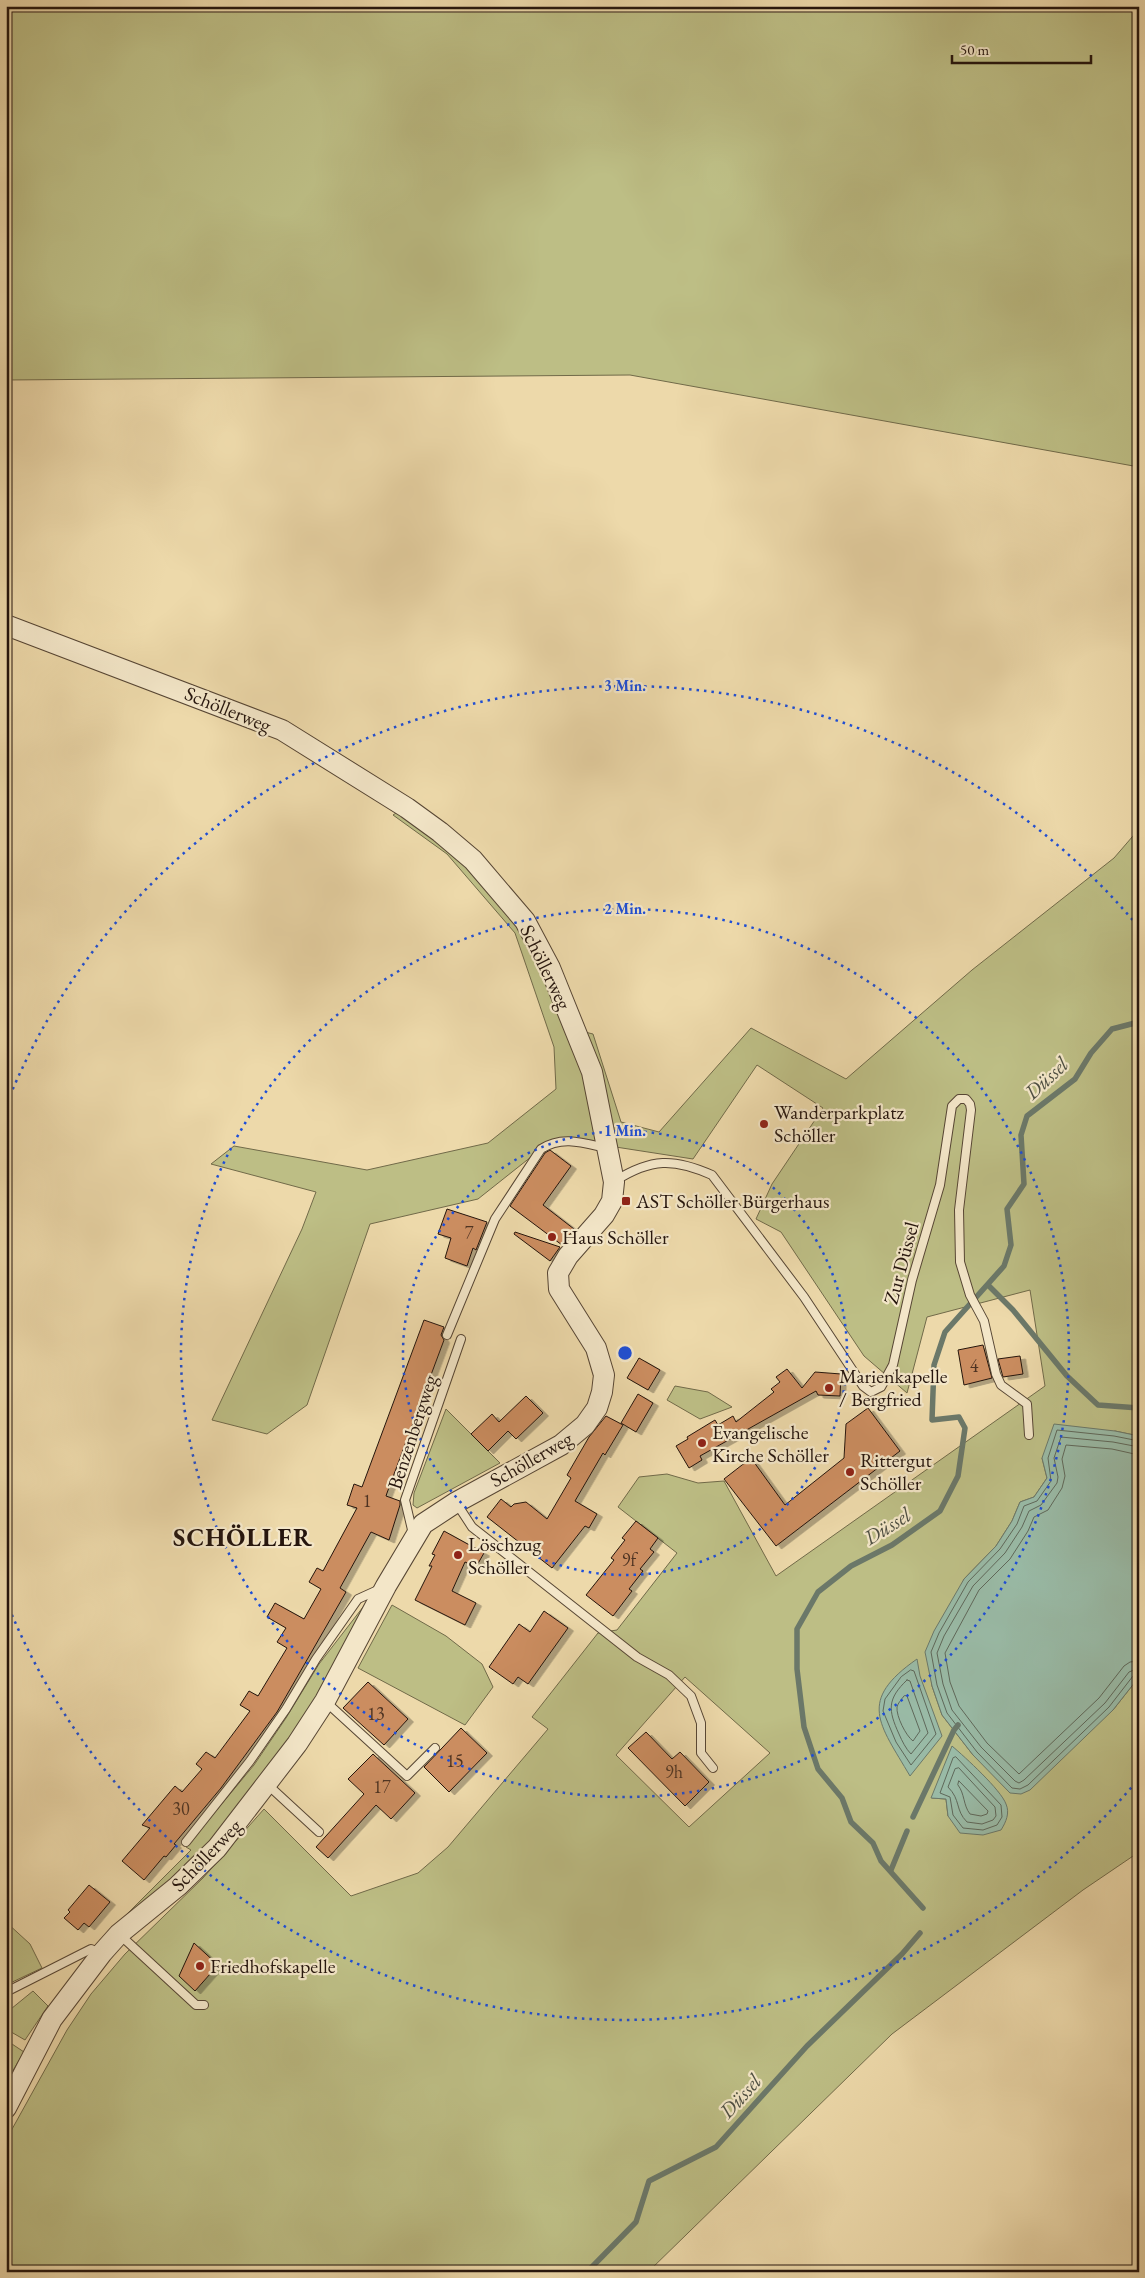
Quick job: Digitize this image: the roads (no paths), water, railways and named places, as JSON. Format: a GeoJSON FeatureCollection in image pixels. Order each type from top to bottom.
{"type":"FeatureCollection","features":[{"type":"Feature","properties":{"kind":"street","name":"Schöllerweg"},"geometry":{"type":"LineString","coordinates":[[6,625],[282,730],[407,808],[473,860],[525,920],[550,968],[592,1072],[614,1182],[612,1201],[604,1216],[568,1256],[560,1268],[558,1279],[563,1296],[591,1339],[603,1367],[604,1386],[597,1408],[585,1425],[561,1445],[426,1521],[414,1537],[386,1586],[325,1701],[268,1785],[217,1848],[178,1886],[119,1934],[102,1953],[52,2019],[6,2108]]}},
{"type":"Feature","properties":{"kind":"lane","name":"Zur Düssel"},"geometry":{"type":"LineString","coordinates":[[614,1182],[633,1170],[666,1162],[690,1165],[712,1175],[792,1281],[863,1386],[871,1392],[881,1387],[893,1364],[912,1280],[940,1185],[952,1106],[959,1099],[964,1098],[970,1104],[971,1110],[959,1210],[960,1262],[970,1295],[984,1321],[996,1374],[1001,1384],[1028,1404],[1029,1435]]}},
{"type":"Feature","properties":{"kind":"lane"},"geometry":{"type":"LineString","coordinates":[[448,1335],[495,1219],[541,1148],[550,1142],[562,1140],[608,1149]]}},
{"type":"Feature","properties":{"kind":"lane","name":"Benzenbergweg"},"geometry":{"type":"LineString","coordinates":[[414,1537],[405,1500],[461,1339]]}},
{"type":"Feature","properties":{"kind":"lane"},"geometry":{"type":"LineString","coordinates":[[455,1503],[472,1527],[636,1657],[669,1675],[691,1696],[701,1724],[700,1753],[713,1768]]}},
{"type":"Feature","properties":{"kind":"lane","name":"Schöllerweg"},"geometry":{"type":"LineString","coordinates":[[186,1842],[250,1761],[358,1599],[386,1586]]}},
{"type":"Feature","properties":{"kind":"lane"},"geometry":{"type":"LineString","coordinates":[[325,1701],[407,1776],[434,1748]]}},
{"type":"Feature","properties":{"kind":"lane"},"geometry":{"type":"LineString","coordinates":[[268,1785],[319,1832]]}},
{"type":"Feature","properties":{"kind":"lane"},"geometry":{"type":"LineString","coordinates":[[119,1934],[196,2005],[204,2005]]}},
{"type":"Feature","properties":{"kind":"lane"},"geometry":{"type":"LineString","coordinates":[[6,1992],[91,1949],[102,1953]]}},
{"type":"Feature","properties":{"kind":"water"},"geometry":{"type":"Polygon","coordinates":[[[1054,1424],[1115,1431],[1139,1436],[1139,1677],[1113,1710],[1030,1790],[1021,1794],[1010,1793],[973,1755],[942,1715],[932,1686],[925,1652],[934,1631],[964,1579],[996,1546],[1012,1521],[1020,1502],[1034,1497],[1047,1478],[1042,1458],[1054,1424]]]}},
{"type":"Feature","properties":{"kind":"water"},"geometry":{"type":"Polygon","coordinates":[[[917,1659],[920,1676],[942,1736],[910,1776],[883,1727],[879,1713],[880,1701],[886,1688],[898,1674],[917,1659]]]}},
{"type":"Feature","properties":{"kind":"water"},"geometry":{"type":"Polygon","coordinates":[[[952,1746],[982,1774],[1003,1798],[1007,1807],[1007,1814],[1006,1821],[1001,1830],[983,1835],[960,1833],[948,1816],[946,1799],[931,1798],[952,1746]]]}},
{"type":"Feature","properties":{"kind":"waterway","name":"Düssel"},"geometry":{"type":"LineString","coordinates":[[923,1908],[881,1861],[873,1843],[851,1822],[842,1798],[818,1769],[804,1727],[797,1669],[797,1629],[818,1592],[851,1566],[892,1545],[940,1511],[958,1476],[965,1428],[959,1417],[932,1420],[934,1365],[945,1332],[1004,1266],[1011,1245],[1007,1209],[1024,1184],[1021,1135],[1027,1116],[1075,1079],[1091,1053],[1112,1029],[1139,1022]]}},
{"type":"Feature","properties":{"kind":"waterway"},"geometry":{"type":"LineString","coordinates":[[988,1285],[1013,1310],[1067,1376],[1098,1405],[1139,1408]]}},
{"type":"Feature","properties":{"kind":"waterway"},"geometry":{"type":"LineString","coordinates":[[913,1817],[958,1725]]}},
{"type":"Feature","properties":{"kind":"waterway"},"geometry":{"type":"LineString","coordinates":[[891,1870],[907,1831]]}},
{"type":"Feature","properties":{"kind":"waterway","name":"Düssel"},"geometry":{"type":"LineString","coordinates":[[587,2272],[636,2222],[649,2181],[716,2147],[807,2046],[902,1954],[920,1933]]}},
{"type":"Feature","properties":{"kind":"place","name":"Wanderparkplatz Schöller"},"geometry":{"type":"Point","coordinates":[764,1124]}},
{"type":"Feature","properties":{"kind":"place","name":"AST Schöller Bürgerhaus"},"geometry":{"type":"Point","coordinates":[626,1201]}},
{"type":"Feature","properties":{"kind":"place","name":"Haus Schöller"},"geometry":{"type":"Point","coordinates":[552,1237]}},
{"type":"Feature","properties":{"kind":"place","name":"Marienkapelle / Bergfried"},"geometry":{"type":"Point","coordinates":[829,1388]}},
{"type":"Feature","properties":{"kind":"place","name":"Evangelische Kirche Schöller"},"geometry":{"type":"Point","coordinates":[702,1443]}},
{"type":"Feature","properties":{"kind":"place","name":"Rittergut Schöller"},"geometry":{"type":"Point","coordinates":[850,1472]}},
{"type":"Feature","properties":{"kind":"place","name":"Löschzug Schöller"},"geometry":{"type":"Point","coordinates":[458,1555]}},
{"type":"Feature","properties":{"kind":"place","name":"Friedhofskapelle"},"geometry":{"type":"Point","coordinates":[200,1966]}},
{"type":"Feature","properties":{"kind":"district","name":"SCHÖLLER"},"geometry":{"type":"Point","coordinates":[243,1537]}}]}
